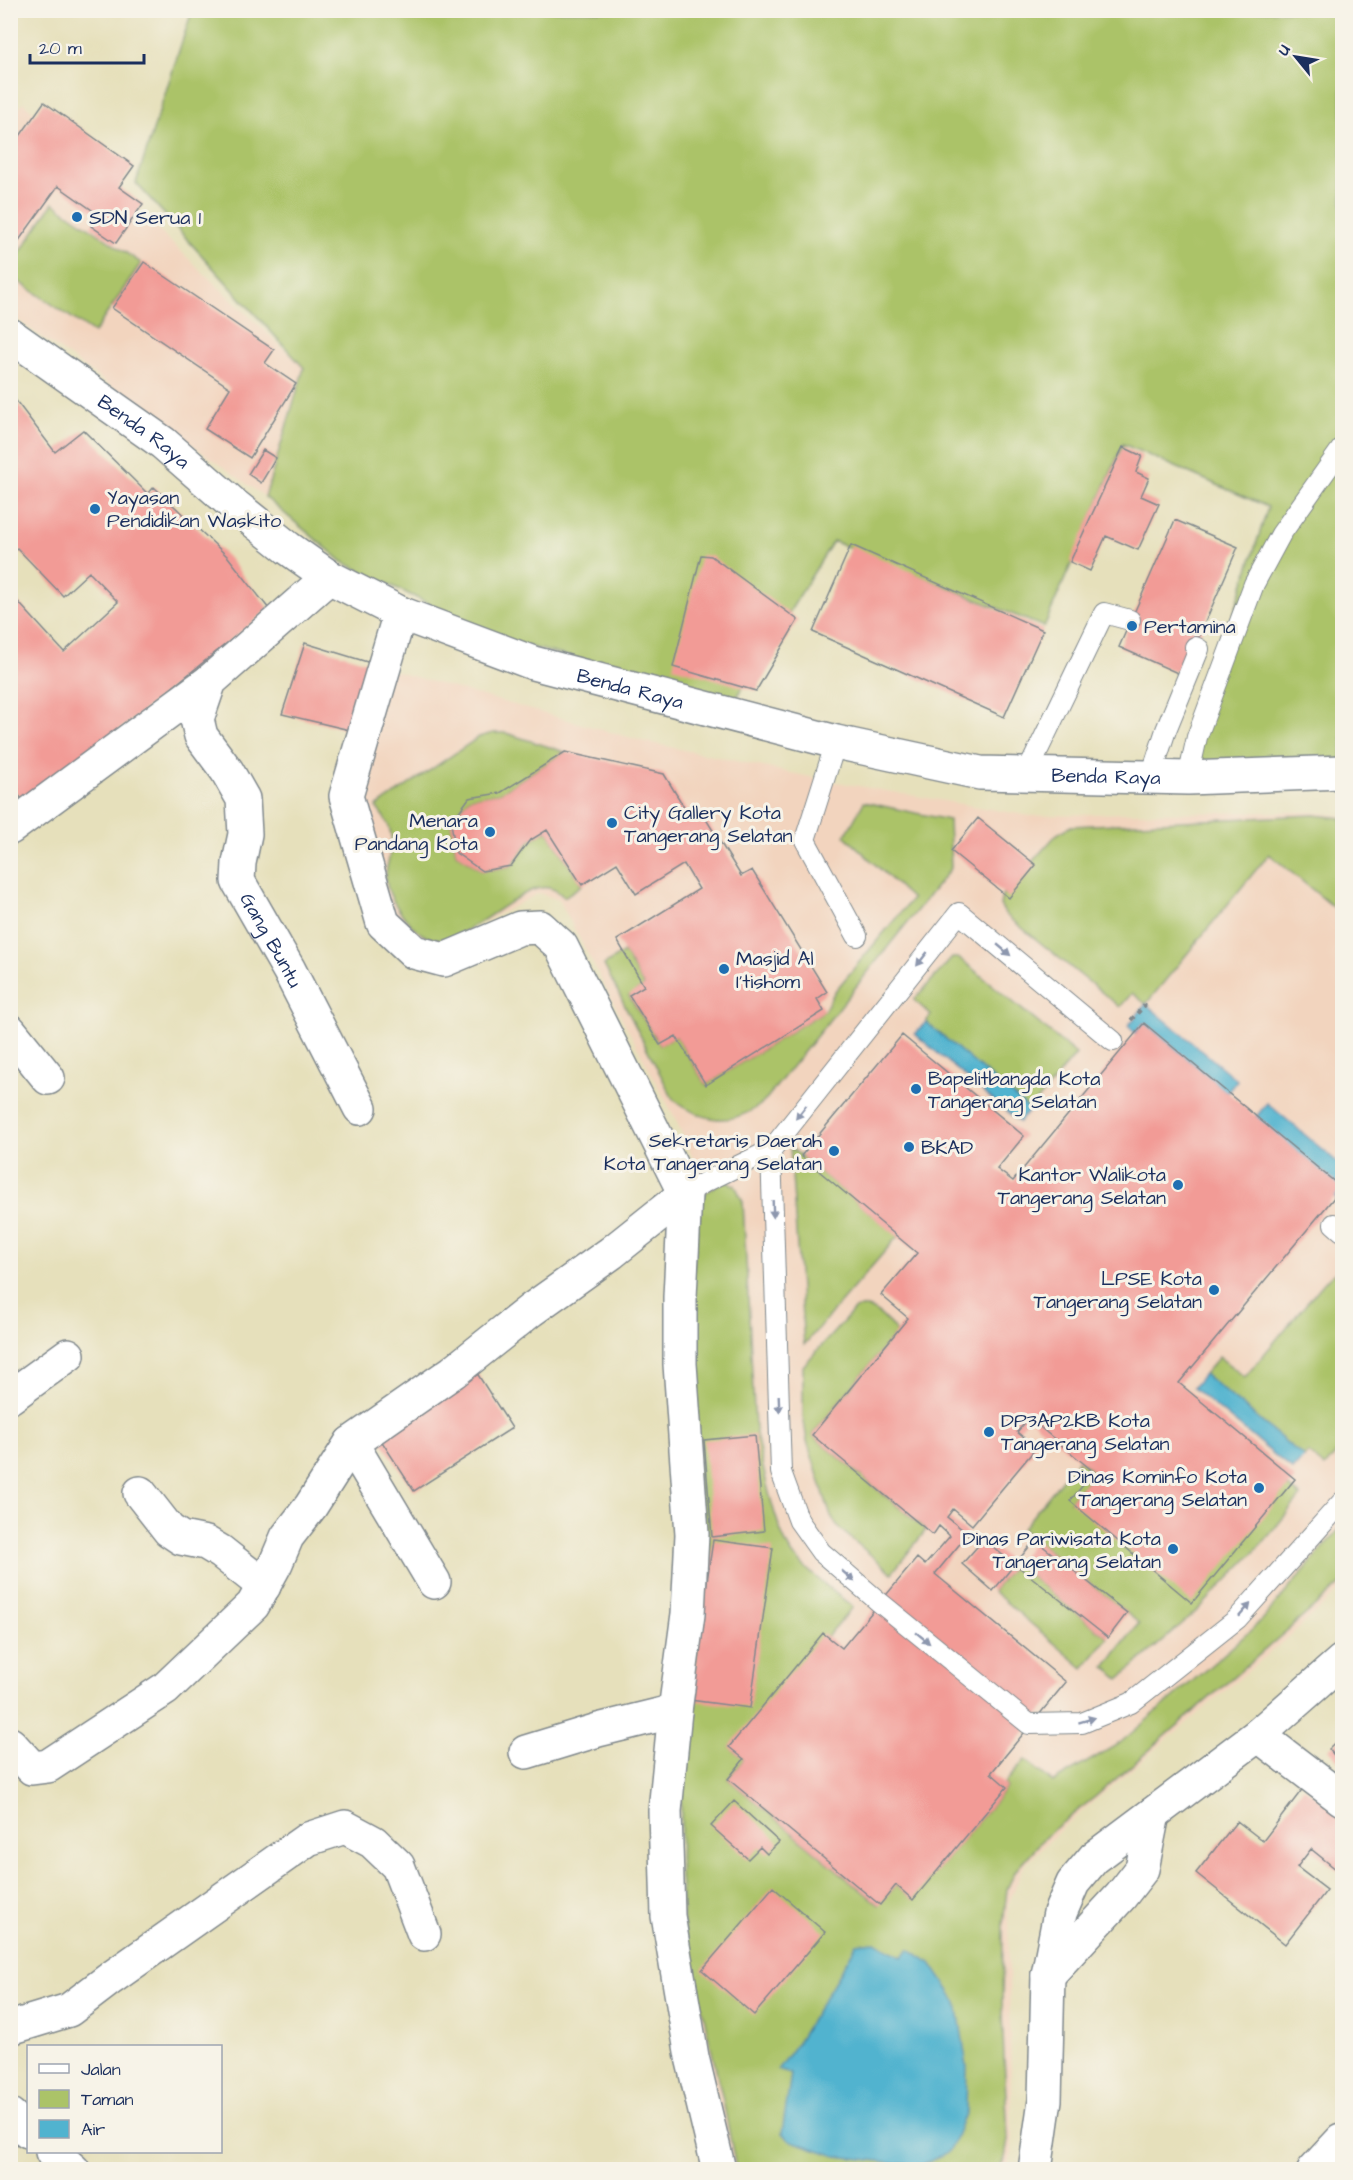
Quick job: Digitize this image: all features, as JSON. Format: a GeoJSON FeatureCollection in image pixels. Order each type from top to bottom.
{"type":"FeatureCollection","features":[{"type":"Feature","properties":{"kind":"street","name":"Benda Raya"},"geometry":{"type":"LineString","coordinates":[[10,335],[163,443],[243,512],[329,577],[400,613],[533,663],[836,742],[980,773],[1188,778],[1342,772]]}},
{"type":"Feature","properties":{"kind":"street","name":"Gang Buntu"},"geometry":{"type":"LineString","coordinates":[[329,577],[210,681],[197,719],[201,736],[227,771],[243,799],[245,834],[238,880],[289,970],[360,1108]]}},
{"type":"Feature","properties":{"kind":"street"},"geometry":{"type":"LineString","coordinates":[[400,613],[346,796],[383,923],[414,952],[444,960],[520,928],[540,927],[561,946],[686,1194],[680,1297],[680,1364],[692,1534],[688,1614],[665,1811],[668,1916],[692,2057],[719,2169]]}},
{"type":"Feature","properties":{"kind":"street"},"geometry":{"type":"LineString","coordinates":[[10,828],[210,681]]}},
{"type":"Feature","properties":{"kind":"street"},"geometry":{"type":"LineString","coordinates":[[10,1031],[48,1078]]}},
{"type":"Feature","properties":{"kind":"street"},"geometry":{"type":"LineString","coordinates":[[10,1744],[32,1768],[48,1766],[165,1689],[253,1605],[287,1537],[311,1506],[351,1443],[453,1372],[531,1310],[611,1253],[686,1194]]}},
{"type":"Feature","properties":{"kind":"street"},"geometry":{"type":"LineString","coordinates":[[10,1397],[68,1355]]}},
{"type":"Feature","properties":{"kind":"street"},"geometry":{"type":"LineString","coordinates":[[351,1443],[434,1582]]}},
{"type":"Feature","properties":{"kind":"street"},"geometry":{"type":"LineString","coordinates":[[140,1493],[169,1530],[181,1538],[206,1543],[264,1586]]}},
{"type":"Feature","properties":{"kind":"street"},"geometry":{"type":"LineString","coordinates":[[1035,2169],[1046,2100],[1048,1975],[1060,1912],[1073,1883],[1094,1858],[1258,1735],[1342,1661]]}},
{"type":"Feature","properties":{"kind":"street"},"geometry":{"type":"LineString","coordinates":[[526,1752],[598,1730],[675,1711]]}},
{"type":"Feature","properties":{"kind":"street"},"geometry":{"type":"LineString","coordinates":[[1258,1735],[1342,1799]]}},
{"type":"Feature","properties":{"kind":"street"},"geometry":{"type":"LineString","coordinates":[[1048,1975],[1121,1896],[1142,1869],[1153,1814]]}},
{"type":"Feature","properties":{"kind":"street"},"geometry":{"type":"LineString","coordinates":[[10,2028],[69,2010],[308,1839],[345,1827],[373,1842],[398,1866],[424,1934]]}},
{"type":"Feature","properties":{"kind":"street"},"geometry":{"type":"LineString","coordinates":[[10,2115],[27,2130]]}},
{"type":"Feature","properties":{"kind":"street"},"geometry":{"type":"LineString","coordinates":[[1314,2169],[1342,2140]]}},
{"type":"Feature","properties":{"kind":"street"},"geometry":{"type":"LineString","coordinates":[[54,2153],[73,2169]]}},
{"type":"Feature","properties":{"kind":"lane"},"geometry":{"type":"LineString","coordinates":[[1188,778],[1197,737],[1254,584],[1281,534],[1342,448]]}},
{"type":"Feature","properties":{"kind":"lane"},"geometry":{"type":"LineString","coordinates":[[1026,775],[1104,613],[1130,620]]}},
{"type":"Feature","properties":{"kind":"lane"},"geometry":{"type":"LineString","coordinates":[[1151,776],[1166,730],[1199,649],[1195,647]]}},
{"type":"Feature","properties":{"kind":"lane"},"geometry":{"type":"LineString","coordinates":[[836,742],[805,840],[857,936]]}},
{"type":"Feature","properties":{"kind":"lane"},"geometry":{"type":"LineString","coordinates":[[686,1194],[705,1182],[771,1150],[959,913],[1113,1041]]}},
{"type":"Feature","properties":{"kind":"lane"},"geometry":{"type":"LineString","coordinates":[[771,1150],[781,1472],[799,1521],[821,1552],[886,1609],[1029,1724],[1082,1723],[1131,1703],[1238,1619],[1342,1502]]}},
{"type":"Feature","properties":{"kind":"shaded area","name":"SDN Serua 1"},"geometry":{"type":"Polygon","coordinates":[[[23,102],[304,368],[265,497],[11,315],[11,120],[23,102]]]}},
{"type":"Feature","properties":{"kind":"shaded area"},"geometry":{"type":"Polygon","coordinates":[[[390,670],[642,741],[824,780],[1030,816],[1312,812],[1342,816],[1342,1588],[1293,1633],[1061,1829],[1024,1866],[1008,1905],[1012,2153],[1005,2169],[732,2169],[681,1926],[688,1255],[704,1182],[675,1118],[559,900],[539,893],[442,944],[417,938],[387,907],[358,787],[390,670]]]}},
{"type":"Feature","properties":{"kind":"green space"},"geometry":{"type":"Polygon","coordinates":[[[192,11],[1342,11],[1342,761],[1184,770],[1268,507],[1123,444],[1044,627],[833,541],[736,699],[503,640],[343,562],[265,497],[304,368],[136,183],[192,11]]]}},
{"type":"Feature","properties":{"kind":"green space"},"geometry":{"type":"Polygon","coordinates":[[[53,203],[141,263],[94,333],[11,276],[11,266],[53,203]]]}},
{"type":"Feature","properties":{"kind":"green space"},"geometry":{"type":"Polygon","coordinates":[[[493,733],[506,733],[565,752],[500,793],[469,798],[451,823],[456,853],[482,871],[511,866],[529,841],[547,830],[582,885],[564,897],[550,888],[528,892],[455,936],[441,939],[429,938],[414,928],[400,912],[390,893],[386,876],[391,835],[388,824],[376,807],[479,737],[493,733]]]}},
{"type":"Feature","properties":{"kind":"green space"},"geometry":{"type":"Polygon","coordinates":[[[864,802],[949,820],[951,868],[763,1103],[751,1111],[729,1119],[707,1117],[684,1107],[673,1099],[604,965],[624,952],[644,986],[629,996],[660,1045],[676,1036],[706,1085],[824,1011],[835,991],[912,899],[845,836],[864,802]]]}},
{"type":"Feature","properties":{"kind":"green space"},"geometry":{"type":"Polygon","coordinates":[[[1314,815],[1342,818],[1342,914],[1269,854],[1146,1004],[1132,993],[1120,1007],[1006,915],[1000,905],[1002,895],[1057,834],[1071,826],[1314,815]]]}},
{"type":"Feature","properties":{"kind":"green space"},"geometry":{"type":"Polygon","coordinates":[[[952,958],[958,958],[967,964],[1076,1054],[1030,1110],[926,1022],[931,1015],[914,1000],[952,958]]]}},
{"type":"Feature","properties":{"kind":"green space"},"geometry":{"type":"Polygon","coordinates":[[[790,1147],[898,1236],[804,1345],[790,1147]]]}},
{"type":"Feature","properties":{"kind":"green space"},"geometry":{"type":"Polygon","coordinates":[[[723,1181],[735,1185],[743,1202],[755,1428],[775,1514],[787,1545],[794,1556],[853,1607],[730,1747],[744,1759],[728,1779],[879,1905],[896,1885],[913,1899],[1007,1787],[1004,1784],[1025,1760],[1053,1782],[1120,1743],[1263,1619],[1342,1526],[1342,1583],[1095,1797],[1048,1834],[1016,1870],[1007,1889],[1003,1925],[1002,2015],[1008,2139],[1005,2158],[999,2169],[736,2169],[723,2100],[684,1930],[680,1875],[689,1310],[699,1208],[704,1194],[723,1181]]]}},
{"type":"Feature","properties":{"kind":"green space"},"geometry":{"type":"Polygon","coordinates":[[[1337,1272],[1342,1273],[1342,1446],[1325,1467],[1308,1453],[1304,1457],[1204,1374],[1219,1357],[1245,1377],[1322,1285],[1337,1272]]]}},
{"type":"Feature","properties":{"kind":"green space"},"geometry":{"type":"Polygon","coordinates":[[[862,1307],[877,1313],[897,1332],[812,1435],[926,1530],[892,1573],[840,1529],[831,1517],[807,1441],[803,1415],[803,1366],[855,1309],[862,1307]]]}},
{"type":"Feature","properties":{"kind":"green space"},"geometry":{"type":"Polygon","coordinates":[[[1078,1460],[1094,1472],[1070,1501],[1288,1487],[1301,1496],[1262,1544],[1199,1609],[1119,1679],[1105,1667],[1139,1623],[1022,1529],[1078,1460]]]}},
{"type":"Feature","properties":{"kind":"green space"},"geometry":{"type":"Polygon","coordinates":[[[1015,1564],[1108,1638],[1083,1668],[993,1591],[1015,1564]]]}},
{"type":"Feature","properties":{"kind":"water"},"geometry":{"type":"Polygon","coordinates":[[[1146,1004],[1237,1080],[1227,1093],[1144,1023],[1135,1033],[1128,1026],[1146,1004]]]}},
{"type":"Feature","properties":{"kind":"water"},"geometry":{"type":"Polygon","coordinates":[[[926,1022],[1030,1110],[1019,1122],[915,1034],[926,1022]]]}},
{"type":"Feature","properties":{"kind":"water"},"geometry":{"type":"Polygon","coordinates":[[[1267,1103],[1342,1166],[1342,1204],[1256,1117],[1267,1103]]]}},
{"type":"Feature","properties":{"kind":"water"},"geometry":{"type":"Polygon","coordinates":[[[1204,1374],[1304,1457],[1293,1470],[1193,1388],[1204,1374]]]}},
{"type":"Feature","properties":{"kind":"water"},"geometry":{"type":"Polygon","coordinates":[[[875,1942],[902,1957],[909,1949],[931,1963],[957,2002],[967,2067],[966,2111],[950,2151],[921,2166],[836,2156],[789,2140],[782,2133],[791,2074],[777,2070],[799,2040],[857,1944],[875,1942]]]}},
{"type":"Feature","properties":{"kind":"building"},"geometry":{"type":"Polygon","coordinates":[[[44,102],[134,166],[119,187],[143,204],[116,243],[91,226],[99,215],[58,186],[10,253],[10,150],[44,102]]]}},
{"type":"Feature","properties":{"kind":"building"},"geometry":{"type":"Polygon","coordinates":[[[144,262],[274,350],[265,363],[296,384],[250,458],[205,429],[230,388],[112,308],[144,262]]]}},
{"type":"Feature","properties":{"kind":"building","name":"Yayasan Pendidikan Waskito"},"geometry":{"type":"Polygon","coordinates":[[[10,393],[55,452],[83,430],[148,494],[154,487],[228,557],[269,609],[27,805],[10,785],[10,593],[64,652],[118,602],[89,572],[63,596],[17,548],[10,554],[10,393]]]}},
{"type":"Feature","properties":{"kind":"building"},"geometry":{"type":"Polygon","coordinates":[[[1123,447],[1142,456],[1136,472],[1149,478],[1141,496],[1159,504],[1138,550],[1106,536],[1090,571],[1070,562],[1123,447]]]}},
{"type":"Feature","properties":{"kind":"building"},"geometry":{"type":"Polygon","coordinates":[[[263,450],[276,458],[261,483],[248,474],[263,450]]]}},
{"type":"Feature","properties":{"kind":"building"},"geometry":{"type":"Polygon","coordinates":[[[1175,520],[1238,547],[1182,675],[1119,647],[1175,520]]]}},
{"type":"Feature","properties":{"kind":"building"},"geometry":{"type":"Polygon","coordinates":[[[851,545],[1043,630],[1004,717],[813,632],[851,545]]]}},
{"type":"Feature","properties":{"kind":"building"},"geometry":{"type":"Polygon","coordinates":[[[701,555],[711,556],[798,620],[756,691],[673,667],[701,555]]]}},
{"type":"Feature","properties":{"kind":"building"},"geometry":{"type":"Polygon","coordinates":[[[305,643],[374,664],[354,731],[282,714],[305,643]]]}},
{"type":"Feature","properties":{"kind":"building"},"geometry":{"type":"Polygon","coordinates":[[[565,752],[664,774],[690,817],[701,811],[741,876],[752,870],[827,992],[817,999],[824,1011],[706,1085],[676,1036],[660,1045],[629,995],[644,986],[617,940],[699,889],[684,864],[636,894],[617,863],[582,885],[547,830],[529,841],[511,866],[482,871],[456,853],[451,823],[469,798],[500,793],[565,752]]]}},
{"type":"Feature","properties":{"kind":"building"},"geometry":{"type":"Polygon","coordinates":[[[978,818],[1036,865],[1009,898],[951,851],[978,818]]]}},
{"type":"Feature","properties":{"kind":"building"},"geometry":{"type":"Polygon","coordinates":[[[1144,1023],[1342,1188],[1179,1383],[1295,1479],[1192,1603],[1070,1501],[1094,1472],[1029,1418],[1017,1432],[1036,1448],[972,1525],[953,1509],[947,1517],[968,1534],[935,1574],[1066,1682],[991,1773],[1007,1787],[913,1900],[896,1885],[880,1905],[728,1779],[744,1759],[729,1747],[823,1633],[842,1648],[917,1558],[925,1565],[950,1536],[939,1526],[933,1535],[812,1435],[908,1318],[881,1295],[917,1253],[801,1156],[902,1035],[1024,1136],[997,1169],[1013,1181],[1144,1023]]]}},
{"type":"Feature","properties":{"kind":"building"},"geometry":{"type":"Polygon","coordinates":[[[473,1367],[512,1428],[414,1491],[375,1431],[473,1367]]]}},
{"type":"Feature","properties":{"kind":"building"},"geometry":{"type":"Polygon","coordinates":[[[755,1435],[764,1531],[712,1537],[704,1440],[755,1435]]]}},
{"type":"Feature","properties":{"kind":"building"},"geometry":{"type":"Polygon","coordinates":[[[984,1539],[1014,1565],[993,1591],[962,1564],[984,1539]]]}},
{"type":"Feature","properties":{"kind":"building"},"geometry":{"type":"Polygon","coordinates":[[[713,1540],[773,1548],[750,1708],[690,1700],[713,1540]]]}},
{"type":"Feature","properties":{"kind":"building"},"geometry":{"type":"Polygon","coordinates":[[[1035,1540],[1127,1613],[1108,1638],[1015,1564],[1035,1540]]]}},
{"type":"Feature","properties":{"kind":"building"},"geometry":{"type":"Polygon","coordinates":[[[1342,1737],[1342,1765],[1329,1749],[1342,1737]]]}},
{"type":"Feature","properties":{"kind":"building"},"geometry":{"type":"Polygon","coordinates":[[[1304,1787],[1342,1818],[1342,1874],[1311,1849],[1297,1867],[1327,1890],[1285,1944],[1196,1873],[1237,1821],[1263,1841],[1304,1787]]]}},
{"type":"Feature","properties":{"kind":"building"},"geometry":{"type":"Polygon","coordinates":[[[734,1801],[779,1842],[767,1854],[760,1847],[748,1859],[711,1826],[734,1801]]]}},
{"type":"Feature","properties":{"kind":"building"},"geometry":{"type":"Polygon","coordinates":[[[773,1887],[825,1932],[754,2015],[702,1970],[773,1887]]]}},
{"type":"Feature","properties":{"kind":"place","name":"SDN Serua 1"},"geometry":{"type":"Point","coordinates":[77,217]}},
{"type":"Feature","properties":{"kind":"place","name":"Yayasan Pendidikan Waskito"},"geometry":{"type":"Point","coordinates":[95,509]}},
{"type":"Feature","properties":{"kind":"place","name":"Pertamina"},"geometry":{"type":"Point","coordinates":[1132,626]}},
{"type":"Feature","properties":{"kind":"place","name":"City Gallery Kota Tangerang Selatan"},"geometry":{"type":"Point","coordinates":[612,823]}},
{"type":"Feature","properties":{"kind":"place","name":"Menara Pandang Kota"},"geometry":{"type":"Point","coordinates":[490,832]}},
{"type":"Feature","properties":{"kind":"place","name":"Masjid Al I'tishom"},"geometry":{"type":"Point","coordinates":[724,969]}},
{"type":"Feature","properties":{"kind":"place","name":"Bapelitbangda Kota Tangerang Selatan"},"geometry":{"type":"Point","coordinates":[916,1089]}},
{"type":"Feature","properties":{"kind":"place","name":"BKAD"},"geometry":{"type":"Point","coordinates":[909,1147]}},
{"type":"Feature","properties":{"kind":"place","name":"Sekretaris Daerah Kota Tangerang Selatan"},"geometry":{"type":"Point","coordinates":[834,1151]}},
{"type":"Feature","properties":{"kind":"place","name":"Kantor Walikota Tangerang Selatan"},"geometry":{"type":"Point","coordinates":[1178,1185]}},
{"type":"Feature","properties":{"kind":"place","name":"LPSE Kota Tangerang Selatan"},"geometry":{"type":"Point","coordinates":[1214,1290]}},
{"type":"Feature","properties":{"kind":"place","name":"DP3AP2KB Kota Tangerang Selatan"},"geometry":{"type":"Point","coordinates":[989,1432]}},
{"type":"Feature","properties":{"kind":"place","name":"Dinas Kominfo Kota Tangerang Selatan"},"geometry":{"type":"Point","coordinates":[1259,1488]}},
{"type":"Feature","properties":{"kind":"place","name":"Dinas Pariwisata Kota Tangerang Selatan"},"geometry":{"type":"Point","coordinates":[1173,1549]}}]}
